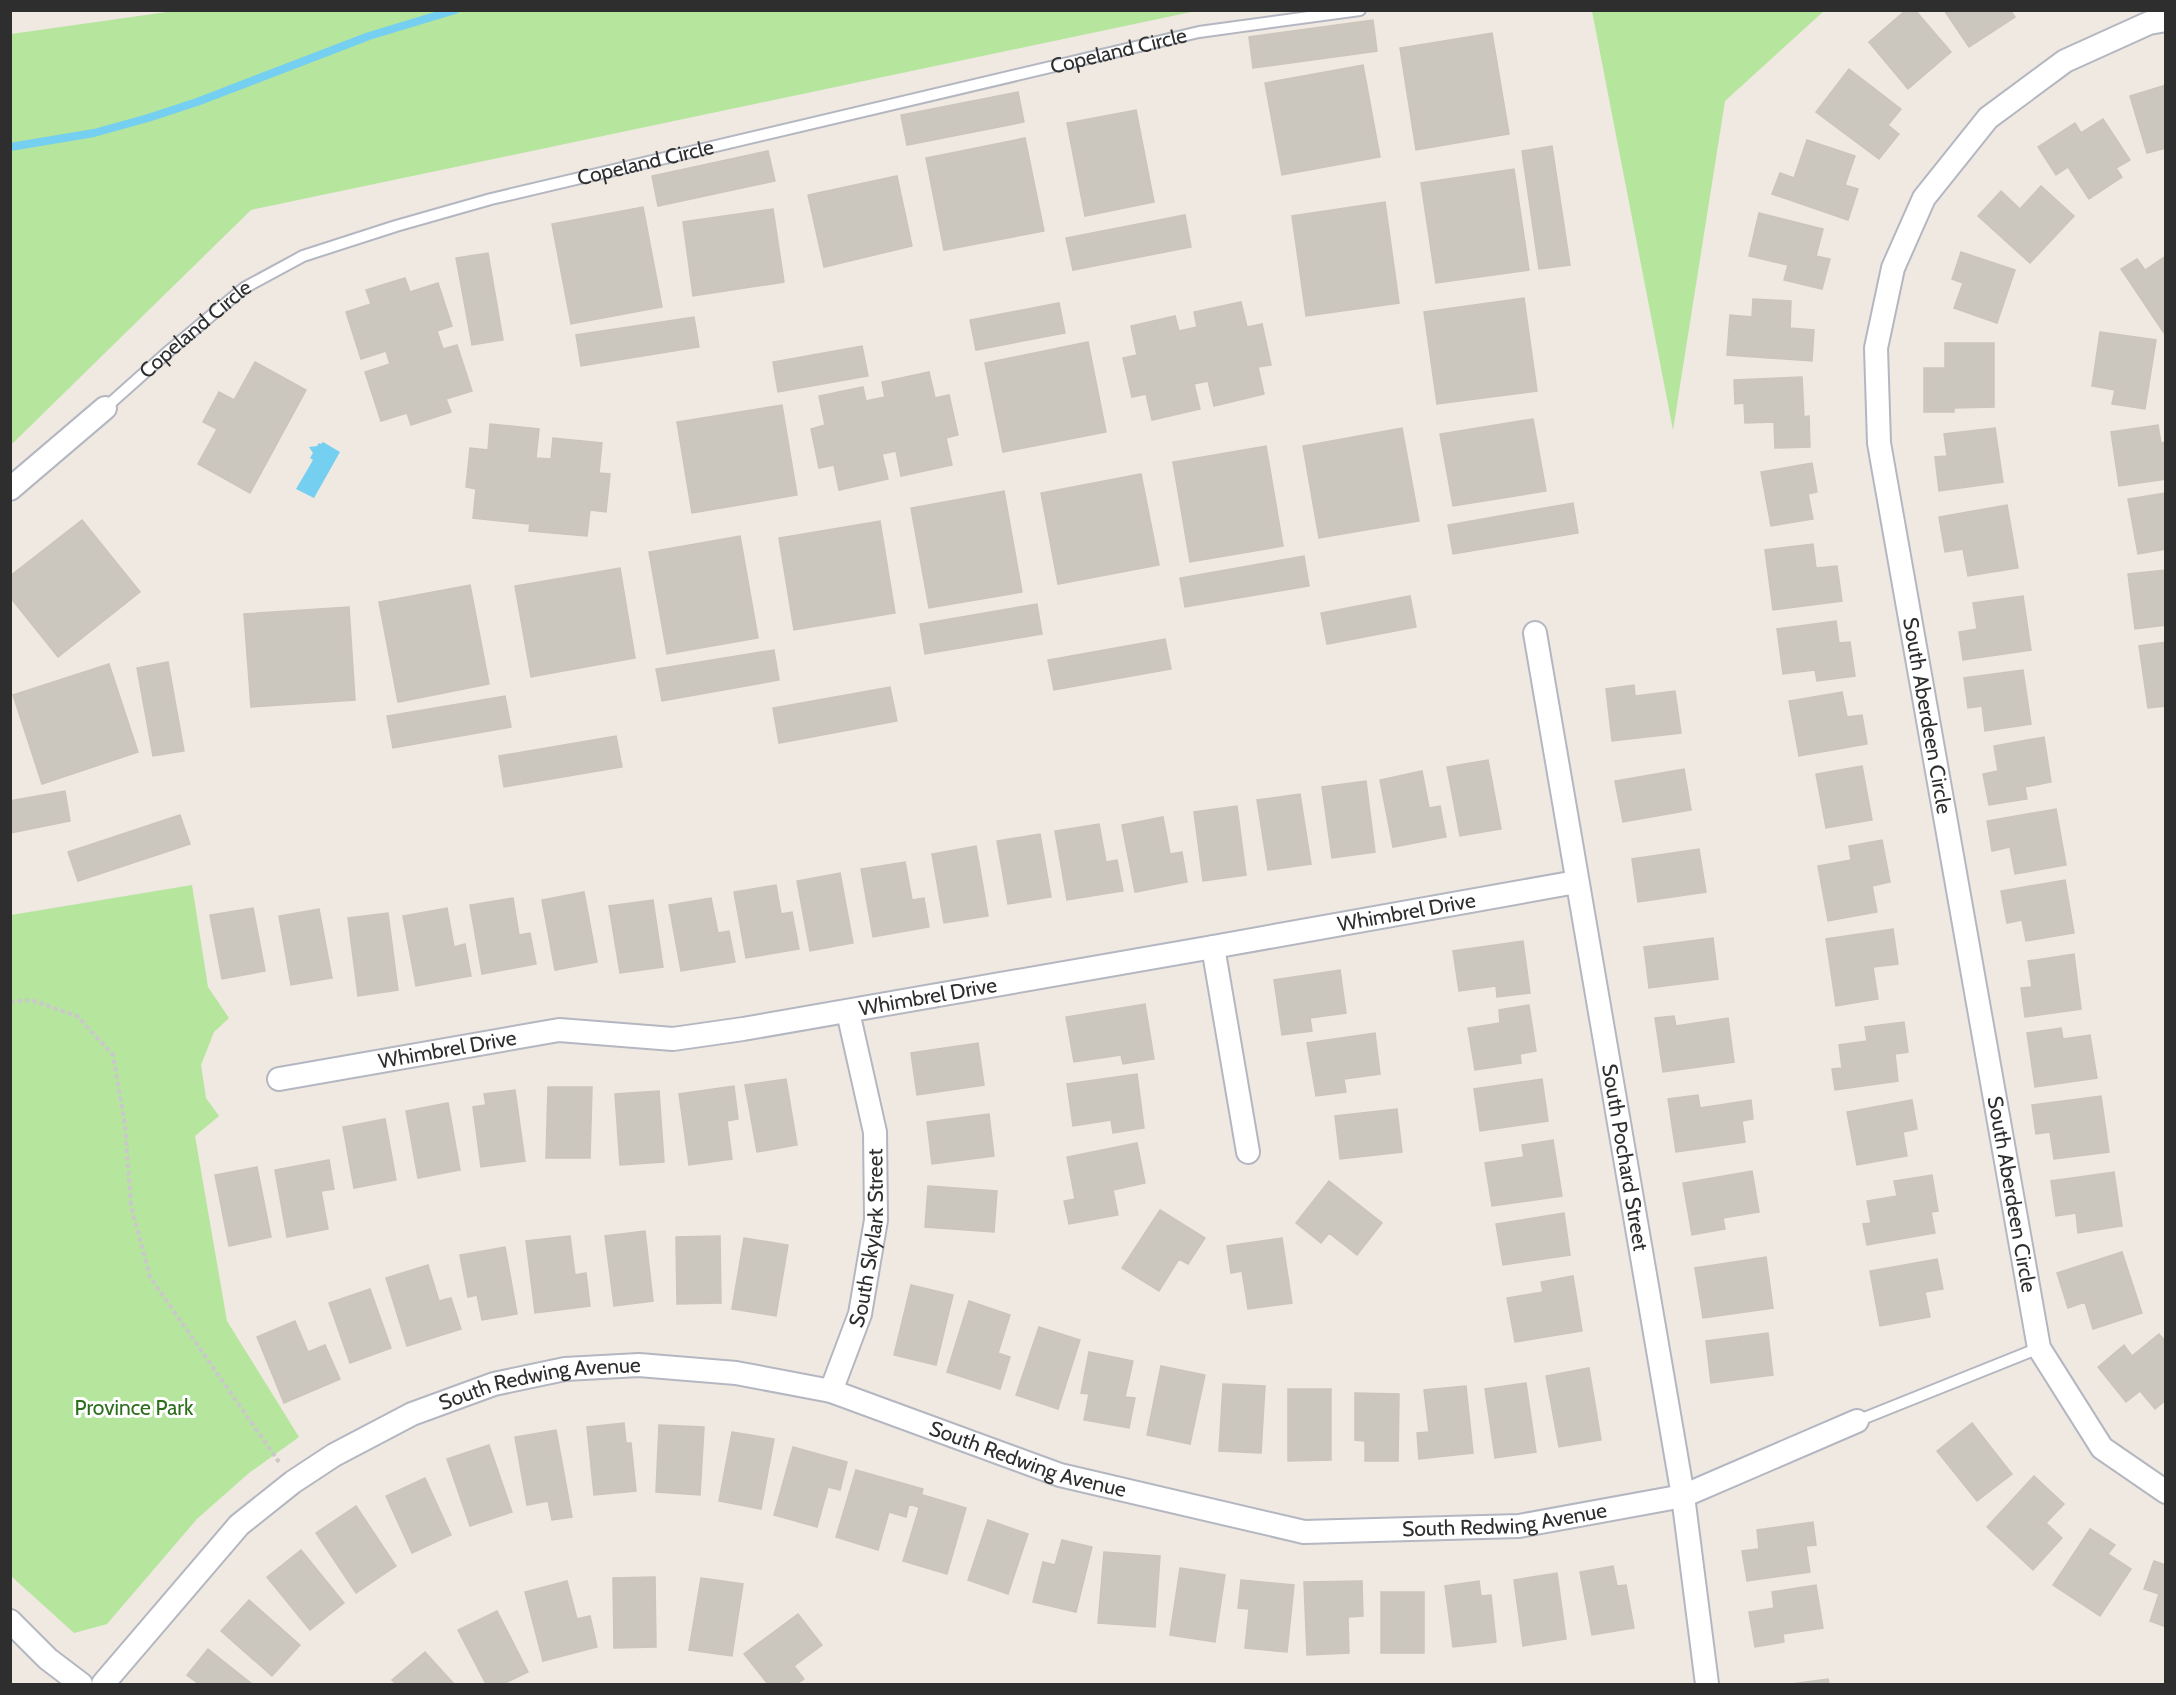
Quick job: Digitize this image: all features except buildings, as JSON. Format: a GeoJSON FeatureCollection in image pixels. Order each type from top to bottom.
{"type":"FeatureCollection","features":[{"type":"Feature","properties":{"kind":"street","name":"South Aberdeen Circle"},"geometry":{"type":"LineString","coordinates":[[2166,20],[2149,23],[2065,61],[1988,118],[1924,198],[1893,268],[1876,348],[1879,443],[2038,1348],[2102,1448],[2166,1491]]}},
{"type":"Feature","properties":{"kind":"street","name":"Copeland Circle"},"geometry":{"type":"LineString","coordinates":[[10,489],[105,408]]}},
{"type":"Feature","properties":{"kind":"street","name":"South Pochard Street"},"geometry":{"type":"LineString","coordinates":[[1535,633],[1683,1496],[1707,1684]]}},
{"type":"Feature","properties":{"kind":"street","name":"Whimbrel Drive"},"geometry":{"type":"LineString","coordinates":[[279,1079],[559,1030],[673,1039],[848,1012],[1576,882]]}},
{"type":"Feature","properties":{"kind":"street"},"geometry":{"type":"LineString","coordinates":[[1213,947],[1248,1152]]}},
{"type":"Feature","properties":{"kind":"street","name":"South Skylark Street"},"geometry":{"type":"LineString","coordinates":[[831,1391],[860,1314],[876,1220],[875,1132],[848,1012]]}},
{"type":"Feature","properties":{"kind":"street","name":"South Redwing Avenue"},"geometry":{"type":"LineString","coordinates":[[103,1684],[239,1525],[293,1482],[334,1455],[412,1414],[494,1384],[565,1369],[639,1365],[704,1370],[736,1373],[831,1391],[1060,1475],[1304,1532],[1519,1526],[1683,1496],[1857,1421]]}},
{"type":"Feature","properties":{"kind":"street"},"geometry":{"type":"LineString","coordinates":[[10,1621],[48,1659],[81,1684]]}},
{"type":"Feature","properties":{"kind":"lane","name":"Copeland Circle"},"geometry":{"type":"LineString","coordinates":[[105,408],[244,288],[303,256],[396,226],[491,199],[1199,32],[1360,10]]}},
{"type":"Feature","properties":{"kind":"lane","name":"South Redwing Avenue"},"geometry":{"type":"LineString","coordinates":[[1857,1421],[2038,1348]]}},
{"type":"Feature","properties":{"kind":"path"},"geometry":{"type":"LineString","coordinates":[[10,1002],[31,1000],[76,1016],[113,1055],[125,1125],[131,1206],[150,1277],[293,1482]]}},
{"type":"Feature","properties":{"kind":"green space"},"geometry":{"type":"Polygon","coordinates":[[[181,10],[1196,11],[251,210],[11,445],[11,34],[181,10]]]}},
{"type":"Feature","properties":{"kind":"green space"},"geometry":{"type":"Polygon","coordinates":[[[1592,11],[1824,11],[1725,101],[1673,430],[1592,11]]]}},
{"type":"Feature","properties":{"kind":"green space","name":"Province Park"},"geometry":{"type":"Polygon","coordinates":[[[192,885],[208,987],[229,1018],[214,1032],[201,1065],[206,1098],[219,1116],[195,1136],[227,1321],[299,1437],[249,1473],[197,1519],[107,1624],[74,1633],[11,1576],[11,915],[192,885]]]}},
{"type":"Feature","properties":{"kind":"water"},"geometry":{"type":"Polygon","coordinates":[[[323,442],[340,452],[314,498],[296,489],[313,460],[310,458],[313,453],[309,447],[323,442]]]}},
{"type":"Feature","properties":{"kind":"waterway"},"geometry":{"type":"LineString","coordinates":[[10,147],[94,133],[148,118],[197,102],[369,36],[455,10]]}}]}
